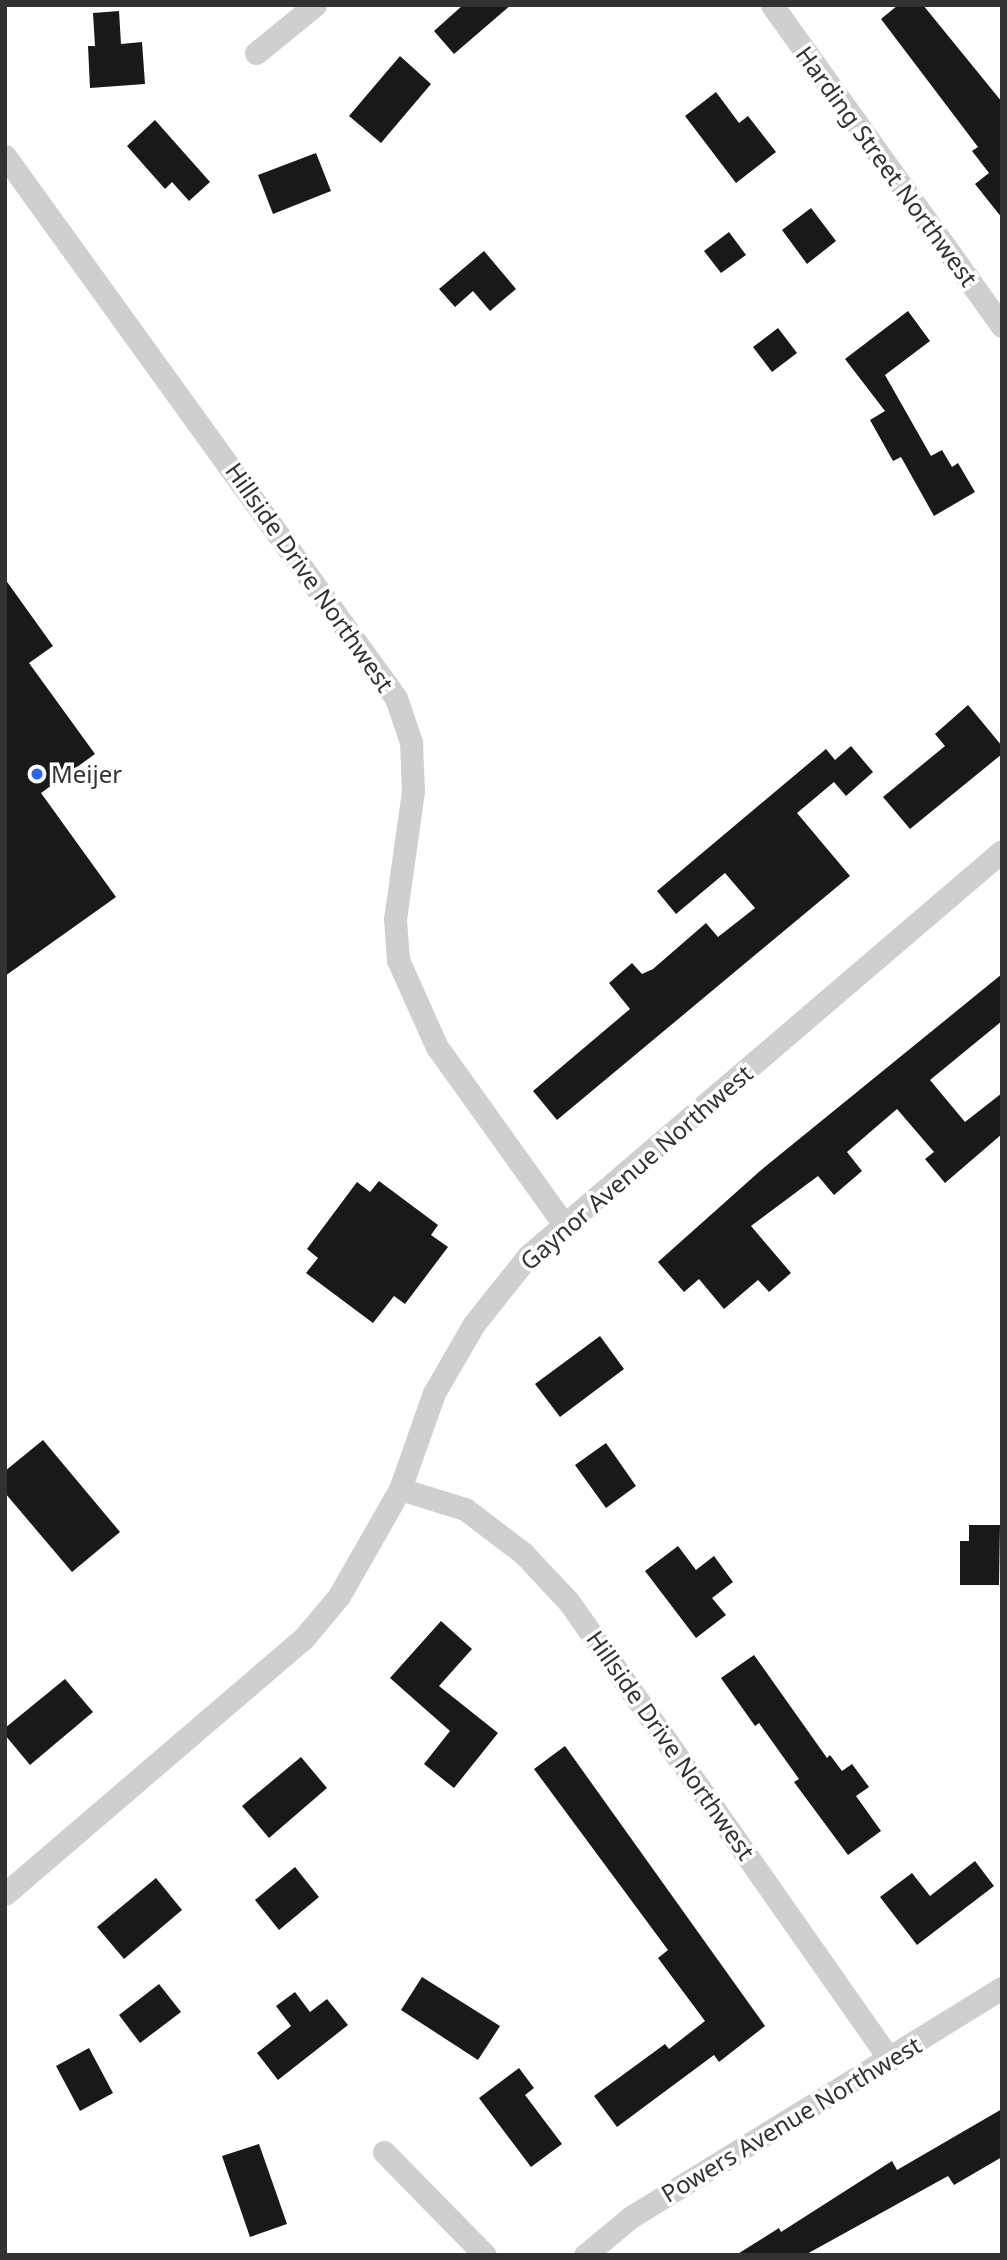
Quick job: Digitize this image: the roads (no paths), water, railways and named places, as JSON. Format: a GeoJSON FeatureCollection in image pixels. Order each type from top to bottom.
{"type":"FeatureCollection","features":[{"type":"Feature","properties":{"kind":"street"},"geometry":{"type":"LineString","coordinates":[[256,53],[315,5]]}},
{"type":"Feature","properties":{"kind":"street","name":"Harding Street Northwest"},"geometry":{"type":"LineString","coordinates":[[772,5],[1002,326]]}},
{"type":"Feature","properties":{"kind":"street","name":"Hillside Drive Northwest"},"geometry":{"type":"LineString","coordinates":[[5,156],[396,698],[411,742],[413,792],[395,919],[398,960],[437,1047],[565,1226]]}},
{"type":"Feature","properties":{"kind":"street","name":"Gaynor Avenue Northwest"},"geometry":{"type":"LineString","coordinates":[[5,1894],[303,1639],[339,1596],[400,1489],[430,1401],[474,1324],[528,1256],[1002,852]]}},
{"type":"Feature","properties":{"kind":"street","name":"Hillside Drive Northwest"},"geometry":{"type":"LineString","coordinates":[[400,1489],[465,1509],[523,1553],[569,1602],[890,2060]]}},
{"type":"Feature","properties":{"kind":"street","name":"Powers Avenue Northwest"},"geometry":{"type":"LineString","coordinates":[[585,2255],[642,2210],[1002,1989]]}},
{"type":"Feature","properties":{"kind":"street"},"geometry":{"type":"LineString","coordinates":[[384,2152],[485,2255]]}},
{"type":"Feature","properties":{"kind":"place","name":"Meijer"},"geometry":{"type":"Point","coordinates":[37,774]}}]}
